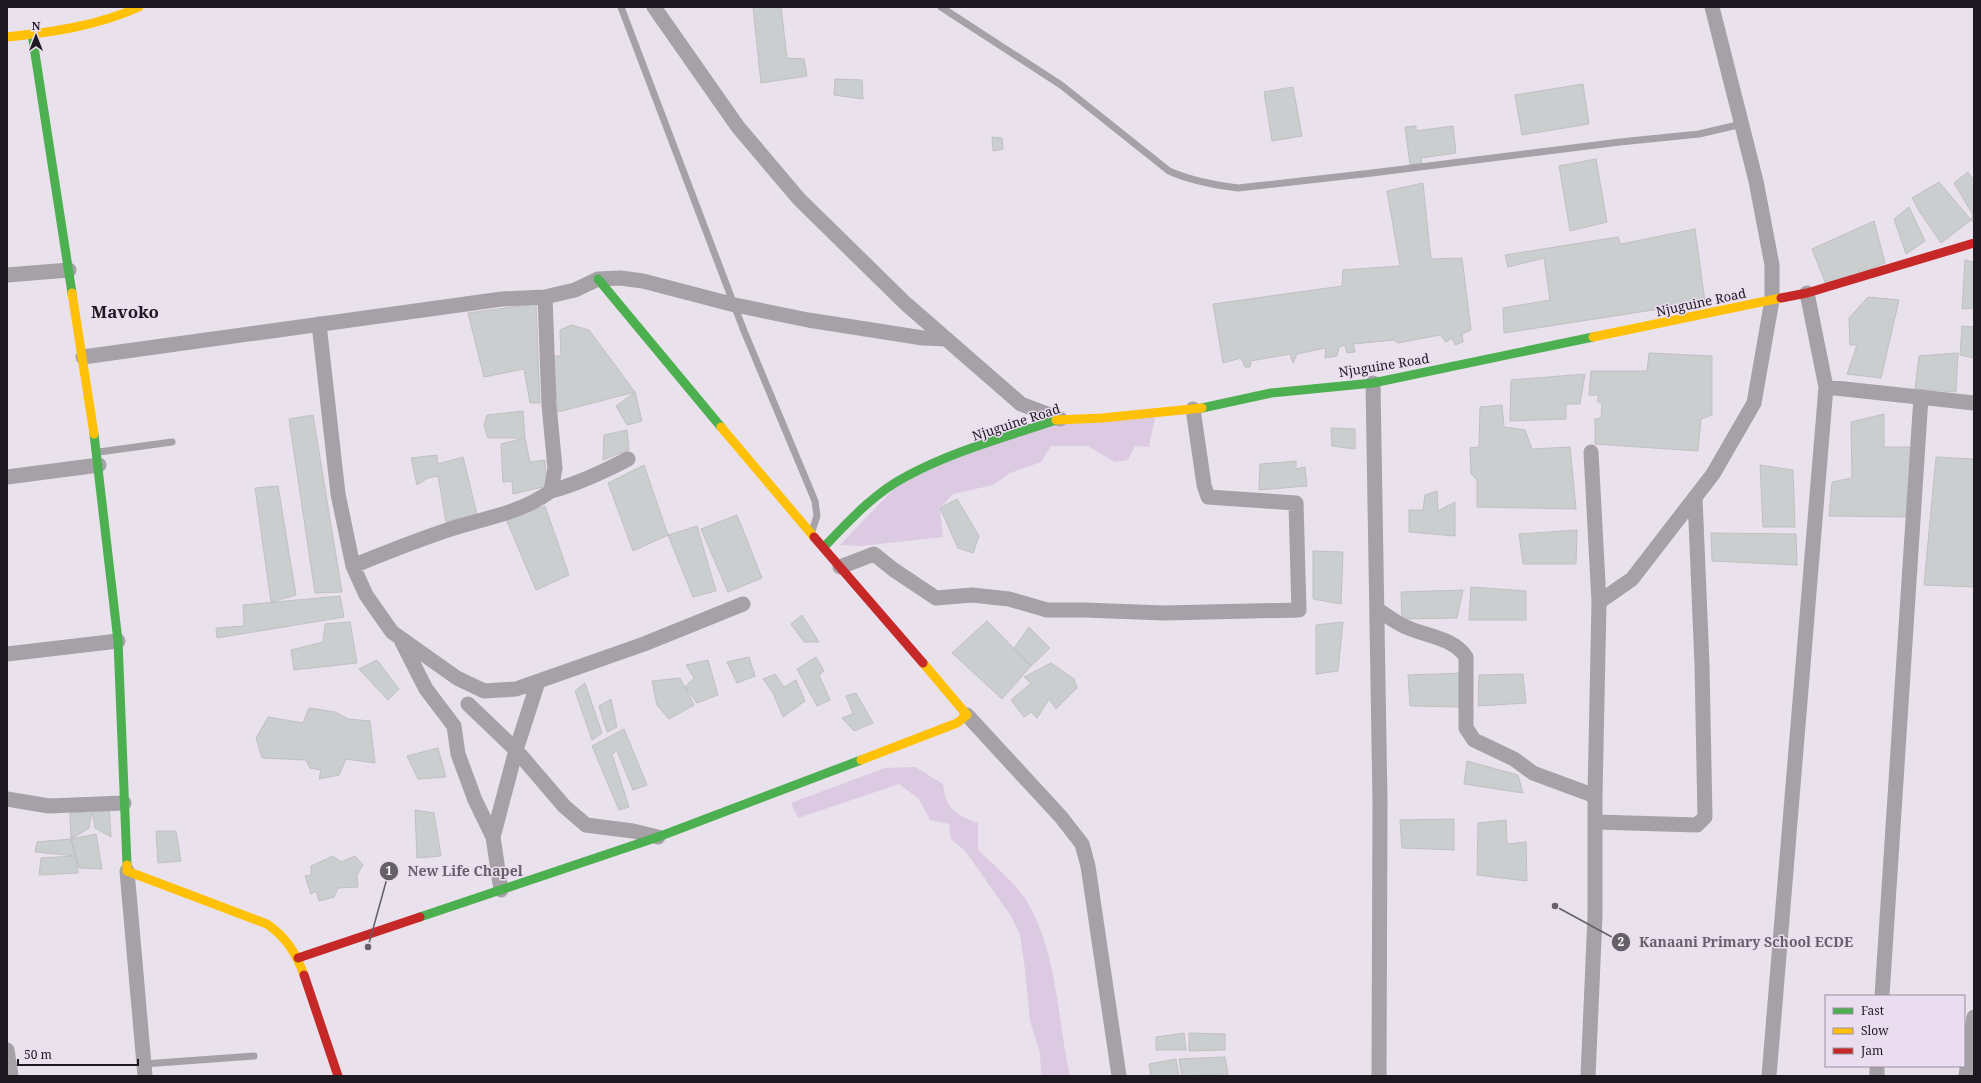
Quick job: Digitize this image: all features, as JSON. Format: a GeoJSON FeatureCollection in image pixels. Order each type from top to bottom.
{"type":"FeatureCollection","features":[{"type":"Feature","properties":{"kind":"street"},"geometry":{"type":"LineString","coordinates":[[7,37],[74,29],[123,15],[139,7]]}},
{"type":"Feature","properties":{"kind":"street"},"geometry":{"type":"LineString","coordinates":[[654,7],[738,127],[799,199],[905,303],[1021,404],[1060,418]]}},
{"type":"Feature","properties":{"kind":"street"},"geometry":{"type":"LineString","coordinates":[[1598,602],[1632,579],[1713,474],[1754,403],[1772,300],[1772,265],[1756,181],[1712,7]]}},
{"type":"Feature","properties":{"kind":"street"},"geometry":{"type":"LineString","coordinates":[[32,34],[98,459],[118,641],[127,871],[144,1070]]}},
{"type":"Feature","properties":{"kind":"street","name":"Njuguine Road"},"geometry":{"type":"LineString","coordinates":[[824,547],[865,505],[906,476],[941,460],[1060,418],[1102,418],[1204,408],[1271,393],[1373,383],[1807,293],[1974,243]]}},
{"type":"Feature","properties":{"kind":"street"},"geometry":{"type":"LineString","coordinates":[[7,275],[69,270]]}},
{"type":"Feature","properties":{"kind":"street"},"geometry":{"type":"LineString","coordinates":[[83,357],[502,299],[545,297],[575,290],[598,279],[620,278],[643,281],[735,305],[808,320],[923,338],[947,339]]}},
{"type":"Feature","properties":{"kind":"street"},"geometry":{"type":"LineString","coordinates":[[598,279],[699,402],[840,567],[967,715],[1061,817],[1082,844],[1088,866],[1119,1076]]}},
{"type":"Feature","properties":{"kind":"street"},"geometry":{"type":"LineString","coordinates":[[1770,1076],[1826,387],[1807,293]]}},
{"type":"Feature","properties":{"kind":"street"},"geometry":{"type":"LineString","coordinates":[[545,297],[549,405],[555,468],[551,491]]}},
{"type":"Feature","properties":{"kind":"street"},"geometry":{"type":"LineString","coordinates":[[319,324],[338,494],[353,566],[366,595],[392,632],[457,678],[484,691],[516,689],[644,644],[743,604]]}},
{"type":"Feature","properties":{"kind":"street"},"geometry":{"type":"LineString","coordinates":[[1373,383],[1380,802],[1379,1076]]}},
{"type":"Feature","properties":{"kind":"street"},"geometry":{"type":"LineString","coordinates":[[1826,387],[1974,403]]}},
{"type":"Feature","properties":{"kind":"street"},"geometry":{"type":"LineString","coordinates":[[1882,995],[1921,397]]}},
{"type":"Feature","properties":{"kind":"street"},"geometry":{"type":"LineString","coordinates":[[840,567],[874,554],[894,570],[936,598],[972,595],[1009,599],[1047,610],[1164,613],[1299,610],[1296,503],[1208,497],[1204,485],[1193,409]]}},
{"type":"Feature","properties":{"kind":"street"},"geometry":{"type":"LineString","coordinates":[[1588,1076],[1595,916],[1596,822],[1594,796],[1598,602],[1591,452]]}},
{"type":"Feature","properties":{"kind":"street"},"geometry":{"type":"LineString","coordinates":[[7,477],[98,459]]}},
{"type":"Feature","properties":{"kind":"street"},"geometry":{"type":"LineString","coordinates":[[353,566],[456,527],[498,517],[520,509],[551,491],[568,487],[599,475],[628,459]]}},
{"type":"Feature","properties":{"kind":"street"},"geometry":{"type":"LineString","coordinates":[[1596,822],[1697,824],[1705,817],[1704,711],[1695,497]]}},
{"type":"Feature","properties":{"kind":"street"},"geometry":{"type":"LineString","coordinates":[[1377,609],[1405,627],[1444,641],[1460,649],[1466,657],[1466,728],[1474,740],[1514,759],[1533,773],[1594,796]]}},
{"type":"Feature","properties":{"kind":"street"},"geometry":{"type":"LineString","coordinates":[[401,639],[426,689],[454,726],[458,754],[475,800],[493,837],[501,890]]}},
{"type":"Feature","properties":{"kind":"street"},"geometry":{"type":"LineString","coordinates":[[7,654],[118,641]]}},
{"type":"Feature","properties":{"kind":"street"},"geometry":{"type":"LineString","coordinates":[[493,837],[516,750],[538,682]]}},
{"type":"Feature","properties":{"kind":"street"},"geometry":{"type":"LineString","coordinates":[[449,719],[484,691]]}},
{"type":"Feature","properties":{"kind":"street"},"geometry":{"type":"LineString","coordinates":[[468,704],[516,750],[564,806],[586,825],[633,831],[658,837]]}},
{"type":"Feature","properties":{"kind":"street"},"geometry":{"type":"LineString","coordinates":[[298,958],[658,837],[957,723],[967,715]]}},
{"type":"Feature","properties":{"kind":"street"},"geometry":{"type":"LineString","coordinates":[[7,799],[49,806],[124,803]]}},
{"type":"Feature","properties":{"kind":"street"},"geometry":{"type":"LineString","coordinates":[[127,871],[260,920],[277,930],[290,943],[298,958],[338,1076]]}},
{"type":"Feature","properties":{"kind":"street"},"geometry":{"type":"LineString","coordinates":[[1966,1076],[1974,1017]]}},
{"type":"Feature","properties":{"kind":"street"},"geometry":{"type":"LineString","coordinates":[[7,1050],[11,1076]]}},
{"type":"Feature","properties":{"kind":"lane"},"geometry":{"type":"LineString","coordinates":[[621,7],[735,305],[787,436],[815,501],[817,516],[812,533]]}},
{"type":"Feature","properties":{"kind":"lane"},"geometry":{"type":"LineString","coordinates":[[941,7],[1061,85],[1169,171],[1184,178],[1219,186],[1238,188],[1372,174],[1620,142],[1699,134],[1742,124]]}},
{"type":"Feature","properties":{"kind":"lane"},"geometry":{"type":"LineString","coordinates":[[98,459],[172,442]]}},
{"type":"Feature","properties":{"kind":"lane"},"geometry":{"type":"LineString","coordinates":[[144,1070],[254,1056]]}},
{"type":"Feature","properties":{"kind":"shaded area"},"geometry":{"type":"Polygon","coordinates":[[[1156,412],[1149,447],[1135,446],[1128,460],[1115,462],[1088,446],[1051,446],[1041,462],[1010,473],[993,485],[953,494],[940,508],[943,537],[860,546],[840,545],[906,476],[1060,419],[1156,412]]]}},
{"type":"Feature","properties":{"kind":"shaded area"},"geometry":{"type":"Polygon","coordinates":[[[915,767],[943,784],[946,800],[953,810],[958,814],[978,823],[978,850],[1013,883],[1029,905],[1039,925],[1046,946],[1056,989],[1070,1076],[1041,1076],[1040,1053],[1030,1021],[1020,935],[1011,916],[966,852],[951,839],[949,824],[930,820],[919,799],[899,784],[798,818],[791,803],[885,768],[915,767]]]}},
{"type":"Feature","properties":{"kind":"building"},"geometry":{"type":"Polygon","coordinates":[[[753,7],[781,7],[787,58],[804,59],[807,76],[761,83],[753,7]]]}},
{"type":"Feature","properties":{"kind":"building"},"geometry":{"type":"Polygon","coordinates":[[[835,79],[862,80],[863,99],[834,95],[835,79]]]}},
{"type":"Feature","properties":{"kind":"building"},"geometry":{"type":"Polygon","coordinates":[[[1583,84],[1589,124],[1522,135],[1515,95],[1583,84]]]}},
{"type":"Feature","properties":{"kind":"building"},"geometry":{"type":"Polygon","coordinates":[[[1293,87],[1302,136],[1272,141],[1264,92],[1293,87]]]}},
{"type":"Feature","properties":{"kind":"building"},"geometry":{"type":"Polygon","coordinates":[[[1416,126],[1416,131],[1453,126],[1456,153],[1421,158],[1422,163],[1410,165],[1405,127],[1416,126]]]}},
{"type":"Feature","properties":{"kind":"building"},"geometry":{"type":"Polygon","coordinates":[[[992,137],[1002,138],[1003,149],[993,151],[992,137]]]}},
{"type":"Feature","properties":{"kind":"building"},"geometry":{"type":"Polygon","coordinates":[[[1596,159],[1607,222],[1570,231],[1559,166],[1596,159]]]}},
{"type":"Feature","properties":{"kind":"building"},"geometry":{"type":"Polygon","coordinates":[[[1968,172],[1974,181],[1974,223],[1971,220],[1973,215],[1954,183],[1968,172]]]}},
{"type":"Feature","properties":{"kind":"building"},"geometry":{"type":"Polygon","coordinates":[[[1939,182],[1971,220],[1941,243],[1912,198],[1939,182]]]}},
{"type":"Feature","properties":{"kind":"building"},"geometry":{"type":"Polygon","coordinates":[[[1423,183],[1431,259],[1462,258],[1471,330],[1462,334],[1463,342],[1455,345],[1452,338],[1446,342],[1440,335],[1398,343],[1394,340],[1353,344],[1355,352],[1347,353],[1345,345],[1339,347],[1337,356],[1325,358],[1326,348],[1297,354],[1293,363],[1290,354],[1251,361],[1250,367],[1245,367],[1241,358],[1223,363],[1213,304],[1342,286],[1343,270],[1400,266],[1387,191],[1423,183]]]}},
{"type":"Feature","properties":{"kind":"building"},"geometry":{"type":"Polygon","coordinates":[[[1909,207],[1925,241],[1906,254],[1894,219],[1909,207]]]}},
{"type":"Feature","properties":{"kind":"building"},"geometry":{"type":"Polygon","coordinates":[[[1874,221],[1885,263],[1827,287],[1812,249],[1874,221]]]}},
{"type":"Feature","properties":{"kind":"building"},"geometry":{"type":"Polygon","coordinates":[[[1695,229],[1705,302],[1504,333],[1503,308],[1550,300],[1544,258],[1508,267],[1505,255],[1618,237],[1621,244],[1695,229]]]}},
{"type":"Feature","properties":{"kind":"building"},"geometry":{"type":"Polygon","coordinates":[[[1965,260],[1974,262],[1974,308],[1962,309],[1965,260]]]}},
{"type":"Feature","properties":{"kind":"building"},"geometry":{"type":"Polygon","coordinates":[[[1868,297],[1899,300],[1881,378],[1847,374],[1857,345],[1850,345],[1849,318],[1868,297]]]}},
{"type":"Feature","properties":{"kind":"building"},"geometry":{"type":"Polygon","coordinates":[[[536,304],[540,403],[530,403],[524,369],[484,377],[468,313],[536,304]]]}},
{"type":"Feature","properties":{"kind":"building"},"geometry":{"type":"Polygon","coordinates":[[[571,325],[589,330],[635,392],[558,412],[553,356],[561,356],[560,330],[571,325]]]}},
{"type":"Feature","properties":{"kind":"building"},"geometry":{"type":"Polygon","coordinates":[[[1962,326],[1974,327],[1974,358],[1960,355],[1962,326]]]}},
{"type":"Feature","properties":{"kind":"building"},"geometry":{"type":"Polygon","coordinates":[[[1649,353],[1712,356],[1712,415],[1701,419],[1698,451],[1595,444],[1595,419],[1601,418],[1602,404],[1597,401],[1599,395],[1589,395],[1591,371],[1647,371],[1649,353]]]}},
{"type":"Feature","properties":{"kind":"building"},"geometry":{"type":"Polygon","coordinates":[[[1958,353],[1956,392],[1915,389],[1919,356],[1958,353]]]}},
{"type":"Feature","properties":{"kind":"building"},"geometry":{"type":"Polygon","coordinates":[[[1585,374],[1580,404],[1566,404],[1566,419],[1510,421],[1511,380],[1585,374]]]}},
{"type":"Feature","properties":{"kind":"building"},"geometry":{"type":"Polygon","coordinates":[[[635,392],[642,421],[627,425],[616,406],[635,392]]]}},
{"type":"Feature","properties":{"kind":"building"},"geometry":{"type":"Polygon","coordinates":[[[1502,405],[1504,427],[1525,430],[1532,449],[1570,447],[1576,509],[1477,507],[1477,480],[1471,474],[1470,448],[1479,447],[1480,407],[1502,405]]]}},
{"type":"Feature","properties":{"kind":"building"},"geometry":{"type":"Polygon","coordinates":[[[523,411],[525,438],[488,438],[484,426],[487,415],[523,411]]]}},
{"type":"Feature","properties":{"kind":"building"},"geometry":{"type":"Polygon","coordinates":[[[1884,414],[1884,447],[1918,447],[1908,517],[1829,516],[1832,482],[1852,478],[1851,422],[1884,414]]]}},
{"type":"Feature","properties":{"kind":"building"},"geometry":{"type":"Polygon","coordinates":[[[313,415],[342,592],[315,593],[289,419],[313,415]]]}},
{"type":"Feature","properties":{"kind":"building"},"geometry":{"type":"Polygon","coordinates":[[[1331,428],[1355,429],[1355,449],[1332,446],[1331,428]]]}},
{"type":"Feature","properties":{"kind":"building"},"geometry":{"type":"Polygon","coordinates":[[[627,430],[629,450],[603,460],[604,435],[627,430]]]}},
{"type":"Feature","properties":{"kind":"building"},"geometry":{"type":"Polygon","coordinates":[[[525,438],[530,462],[545,460],[547,486],[513,494],[512,481],[503,482],[501,444],[525,438]]]}},
{"type":"Feature","properties":{"kind":"building"},"geometry":{"type":"Polygon","coordinates":[[[437,455],[438,464],[463,457],[477,514],[446,522],[438,476],[428,478],[417,485],[411,458],[437,455]]]}},
{"type":"Feature","properties":{"kind":"building"},"geometry":{"type":"Polygon","coordinates":[[[1936,457],[1974,459],[1974,587],[1924,585],[1936,457]]]}},
{"type":"Feature","properties":{"kind":"building"},"geometry":{"type":"Polygon","coordinates":[[[1296,461],[1296,469],[1305,467],[1307,486],[1259,490],[1260,464],[1296,461]]]}},
{"type":"Feature","properties":{"kind":"building"},"geometry":{"type":"Polygon","coordinates":[[[644,465],[668,535],[633,551],[608,483],[644,465]]]}},
{"type":"Feature","properties":{"kind":"building"},"geometry":{"type":"Polygon","coordinates":[[[1760,465],[1793,470],[1795,527],[1763,527],[1760,465]]]}},
{"type":"Feature","properties":{"kind":"building"},"geometry":{"type":"Polygon","coordinates":[[[278,486],[296,595],[271,602],[255,488],[278,486]]]}},
{"type":"Feature","properties":{"kind":"building"},"geometry":{"type":"Polygon","coordinates":[[[1437,491],[1438,511],[1455,502],[1455,536],[1409,532],[1409,510],[1423,510],[1425,495],[1437,491]]]}},
{"type":"Feature","properties":{"kind":"building"},"geometry":{"type":"Polygon","coordinates":[[[957,499],[979,536],[973,553],[958,548],[940,508],[957,499]]]}},
{"type":"Feature","properties":{"kind":"building"},"geometry":{"type":"Polygon","coordinates":[[[545,506],[569,575],[536,590],[506,519],[545,506]]]}},
{"type":"Feature","properties":{"kind":"building"},"geometry":{"type":"Polygon","coordinates":[[[737,515],[762,578],[728,592],[701,529],[737,515]]]}},
{"type":"Feature","properties":{"kind":"building"},"geometry":{"type":"Polygon","coordinates":[[[697,526],[716,591],[693,597],[668,535],[697,526]]]}},
{"type":"Feature","properties":{"kind":"building"},"geometry":{"type":"Polygon","coordinates":[[[1577,530],[1576,564],[1523,564],[1519,534],[1577,530]]]}},
{"type":"Feature","properties":{"kind":"building"},"geometry":{"type":"Polygon","coordinates":[[[1711,533],[1796,534],[1797,565],[1712,561],[1711,533]]]}},
{"type":"Feature","properties":{"kind":"building"},"geometry":{"type":"Polygon","coordinates":[[[1313,551],[1343,552],[1341,604],[1313,599],[1313,551]]]}},
{"type":"Feature","properties":{"kind":"building"},"geometry":{"type":"Polygon","coordinates":[[[1471,587],[1526,591],[1526,620],[1469,620],[1471,587]]]}},
{"type":"Feature","properties":{"kind":"building"},"geometry":{"type":"Polygon","coordinates":[[[1463,590],[1457,618],[1402,619],[1401,592],[1463,590]]]}},
{"type":"Feature","properties":{"kind":"building"},"geometry":{"type":"Polygon","coordinates":[[[340,596],[344,617],[217,638],[216,628],[244,626],[243,605],[340,596]]]}},
{"type":"Feature","properties":{"kind":"building"},"geometry":{"type":"Polygon","coordinates":[[[802,615],[819,642],[804,642],[791,624],[802,615]]]}},
{"type":"Feature","properties":{"kind":"building"},"geometry":{"type":"Polygon","coordinates":[[[987,621],[1031,666],[1002,699],[952,653],[987,621]]]}},
{"type":"Feature","properties":{"kind":"building"},"geometry":{"type":"Polygon","coordinates":[[[350,622],[357,663],[294,670],[291,650],[323,642],[325,624],[350,622]]]}},
{"type":"Feature","properties":{"kind":"building"},"geometry":{"type":"Polygon","coordinates":[[[1343,622],[1338,671],[1316,674],[1316,625],[1343,622]]]}},
{"type":"Feature","properties":{"kind":"building"},"geometry":{"type":"Polygon","coordinates":[[[1029,627],[1050,648],[1031,666],[1014,648],[1029,627]]]}},
{"type":"Feature","properties":{"kind":"building"},"geometry":{"type":"Polygon","coordinates":[[[749,657],[755,676],[737,683],[727,662],[749,657]]]}},
{"type":"Feature","properties":{"kind":"building"},"geometry":{"type":"Polygon","coordinates":[[[816,657],[824,671],[819,675],[830,700],[817,706],[797,669],[816,657]]]}},
{"type":"Feature","properties":{"kind":"building"},"geometry":{"type":"Polygon","coordinates":[[[377,660],[399,689],[388,700],[359,669],[377,660]]]}},
{"type":"Feature","properties":{"kind":"building"},"geometry":{"type":"Polygon","coordinates":[[[708,660],[718,695],[697,703],[685,687],[694,678],[686,665],[708,660]]]}},
{"type":"Feature","properties":{"kind":"building"},"geometry":{"type":"Polygon","coordinates":[[[1051,663],[1074,679],[1077,688],[1056,709],[1049,699],[1037,718],[1031,712],[1024,717],[1011,700],[1031,683],[1024,677],[1051,663]]]}},
{"type":"Feature","properties":{"kind":"building"},"geometry":{"type":"Polygon","coordinates":[[[1465,673],[1459,707],[1410,706],[1408,675],[1465,673]]]}},
{"type":"Feature","properties":{"kind":"building"},"geometry":{"type":"Polygon","coordinates":[[[775,674],[784,687],[796,680],[805,701],[783,717],[773,693],[763,679],[775,674]]]}},
{"type":"Feature","properties":{"kind":"building"},"geometry":{"type":"Polygon","coordinates":[[[1523,674],[1526,703],[1478,706],[1479,675],[1523,674]]]}},
{"type":"Feature","properties":{"kind":"building"},"geometry":{"type":"Polygon","coordinates":[[[680,678],[694,705],[669,719],[657,705],[652,681],[680,678]]]}},
{"type":"Feature","properties":{"kind":"building"},"geometry":{"type":"Polygon","coordinates":[[[585,683],[602,733],[592,740],[575,691],[585,683]]]}},
{"type":"Feature","properties":{"kind":"building"},"geometry":{"type":"Polygon","coordinates":[[[856,693],[873,723],[854,731],[842,718],[853,714],[846,696],[856,693]]]}},
{"type":"Feature","properties":{"kind":"building"},"geometry":{"type":"Polygon","coordinates":[[[611,699],[617,727],[607,732],[599,706],[611,699]]]}},
{"type":"Feature","properties":{"kind":"building"},"geometry":{"type":"Polygon","coordinates":[[[309,708],[335,712],[348,719],[370,721],[375,763],[346,759],[339,775],[319,779],[321,770],[310,768],[306,760],[262,758],[256,738],[268,717],[303,723],[309,708]]]}},
{"type":"Feature","properties":{"kind":"building"},"geometry":{"type":"Polygon","coordinates":[[[624,729],[647,785],[633,790],[617,751],[612,754],[629,807],[619,810],[592,746],[624,729]]]}},
{"type":"Feature","properties":{"kind":"building"},"geometry":{"type":"Polygon","coordinates":[[[438,748],[446,777],[418,779],[407,756],[438,748]]]}},
{"type":"Feature","properties":{"kind":"building"},"geometry":{"type":"Polygon","coordinates":[[[1467,761],[1518,775],[1523,793],[1464,784],[1467,761]]]}},
{"type":"Feature","properties":{"kind":"building"},"geometry":{"type":"Polygon","coordinates":[[[109,803],[111,837],[95,828],[91,804],[109,803]]]}},
{"type":"Feature","properties":{"kind":"building"},"geometry":{"type":"Polygon","coordinates":[[[415,810],[434,813],[441,856],[417,858],[415,810]]]}},
{"type":"Feature","properties":{"kind":"building"},"geometry":{"type":"Polygon","coordinates":[[[92,811],[89,828],[71,839],[70,813],[92,811]]]}},
{"type":"Feature","properties":{"kind":"building"},"geometry":{"type":"Polygon","coordinates":[[[1454,819],[1454,850],[1402,848],[1400,820],[1454,819]]]}},
{"type":"Feature","properties":{"kind":"building"},"geometry":{"type":"Polygon","coordinates":[[[1506,820],[1507,844],[1526,842],[1527,881],[1477,875],[1478,823],[1506,820]]]}},
{"type":"Feature","properties":{"kind":"building"},"geometry":{"type":"Polygon","coordinates":[[[156,831],[176,831],[181,861],[158,863],[156,831]]]}},
{"type":"Feature","properties":{"kind":"building"},"geometry":{"type":"Polygon","coordinates":[[[96,834],[102,869],[79,868],[71,839],[96,834]]]}},
{"type":"Feature","properties":{"kind":"building"},"geometry":{"type":"Polygon","coordinates":[[[71,839],[76,856],[35,852],[37,842],[71,839]]]}},
{"type":"Feature","properties":{"kind":"building"},"geometry":{"type":"Polygon","coordinates":[[[76,856],[78,873],[39,875],[41,858],[76,856]]]}},
{"type":"Feature","properties":{"kind":"building"},"geometry":{"type":"Polygon","coordinates":[[[333,856],[341,862],[355,856],[363,865],[357,875],[358,887],[338,888],[334,897],[319,901],[316,891],[311,894],[305,876],[311,875],[311,866],[333,856]]]}},
{"type":"Feature","properties":{"kind":"building"},"geometry":{"type":"Polygon","coordinates":[[[1184,1033],[1186,1050],[1156,1050],[1156,1037],[1184,1033]]]}},
{"type":"Feature","properties":{"kind":"building"},"geometry":{"type":"Polygon","coordinates":[[[1189,1033],[1225,1034],[1225,1050],[1189,1051],[1189,1033]]]}},
{"type":"Feature","properties":{"kind":"building"},"geometry":{"type":"Polygon","coordinates":[[[1225,1057],[1228,1074],[1182,1076],[1179,1059],[1225,1057]]]}},
{"type":"Feature","properties":{"kind":"building"},"geometry":{"type":"Polygon","coordinates":[[[1176,1059],[1179,1076],[1151,1076],[1149,1064],[1176,1059]]]}},
{"type":"Feature","properties":{"kind":"traffic: fast"},"geometry":{"type":"LineString","coordinates":[[32,34],[72,293]]}},
{"type":"Feature","properties":{"kind":"traffic: fast"},"geometry":{"type":"LineString","coordinates":[[598,279],[721,427]]}},
{"type":"Feature","properties":{"kind":"traffic: fast"},"geometry":{"type":"LineString","coordinates":[[1202,408],[1271,393],[1373,383],[1593,337]]}},
{"type":"Feature","properties":{"kind":"traffic: fast"},"geometry":{"type":"LineString","coordinates":[[824,547],[873,499],[907,476],[961,452],[1056,420]]}},
{"type":"Feature","properties":{"kind":"traffic: fast"},"geometry":{"type":"LineString","coordinates":[[94,434],[118,641],[127,865]]}},
{"type":"Feature","properties":{"kind":"traffic: fast"},"geometry":{"type":"LineString","coordinates":[[420,917],[658,837],[861,760]]}},
{"type":"Feature","properties":{"kind":"traffic: slow"},"geometry":{"type":"LineString","coordinates":[[7,37],[41,33],[91,24],[123,14],[139,7]]}},
{"type":"Feature","properties":{"kind":"traffic: slow"},"geometry":{"type":"LineString","coordinates":[[72,293],[94,434]]}},
{"type":"Feature","properties":{"kind":"traffic: slow"},"geometry":{"type":"LineString","coordinates":[[1593,337],[1781,298]]}},
{"type":"Feature","properties":{"kind":"traffic: slow"},"geometry":{"type":"LineString","coordinates":[[1056,420],[1102,418],[1202,408]]}},
{"type":"Feature","properties":{"kind":"traffic: slow"},"geometry":{"type":"LineString","coordinates":[[721,427],[814,537]]}},
{"type":"Feature","properties":{"kind":"traffic: slow"},"geometry":{"type":"LineString","coordinates":[[861,760],[957,723],[967,715],[923,663]]}},
{"type":"Feature","properties":{"kind":"traffic: slow"},"geometry":{"type":"LineString","coordinates":[[127,865],[127,871],[267,924],[280,934],[290,946],[304,975]]}},
{"type":"Feature","properties":{"kind":"traffic: jam"},"geometry":{"type":"LineString","coordinates":[[1781,298],[1807,293],[1974,243]]}},
{"type":"Feature","properties":{"kind":"traffic: jam"},"geometry":{"type":"LineString","coordinates":[[814,537],[923,663]]}},
{"type":"Feature","properties":{"kind":"traffic: jam"},"geometry":{"type":"LineString","coordinates":[[298,958],[420,917]]}},
{"type":"Feature","properties":{"kind":"traffic: jam"},"geometry":{"type":"LineString","coordinates":[[304,975],[338,1076]]}},
{"type":"Feature","properties":{"kind":"place","name":"Kanaani Primary School ECDE"},"geometry":{"type":"Point","coordinates":[1555,906]}},
{"type":"Feature","properties":{"kind":"place","name":"New Life Chapel"},"geometry":{"type":"Point","coordinates":[368,947]}},
{"type":"Feature","properties":{"kind":"district","name":"Mavoko"},"geometry":{"type":"Point","coordinates":[125,311]}}]}
